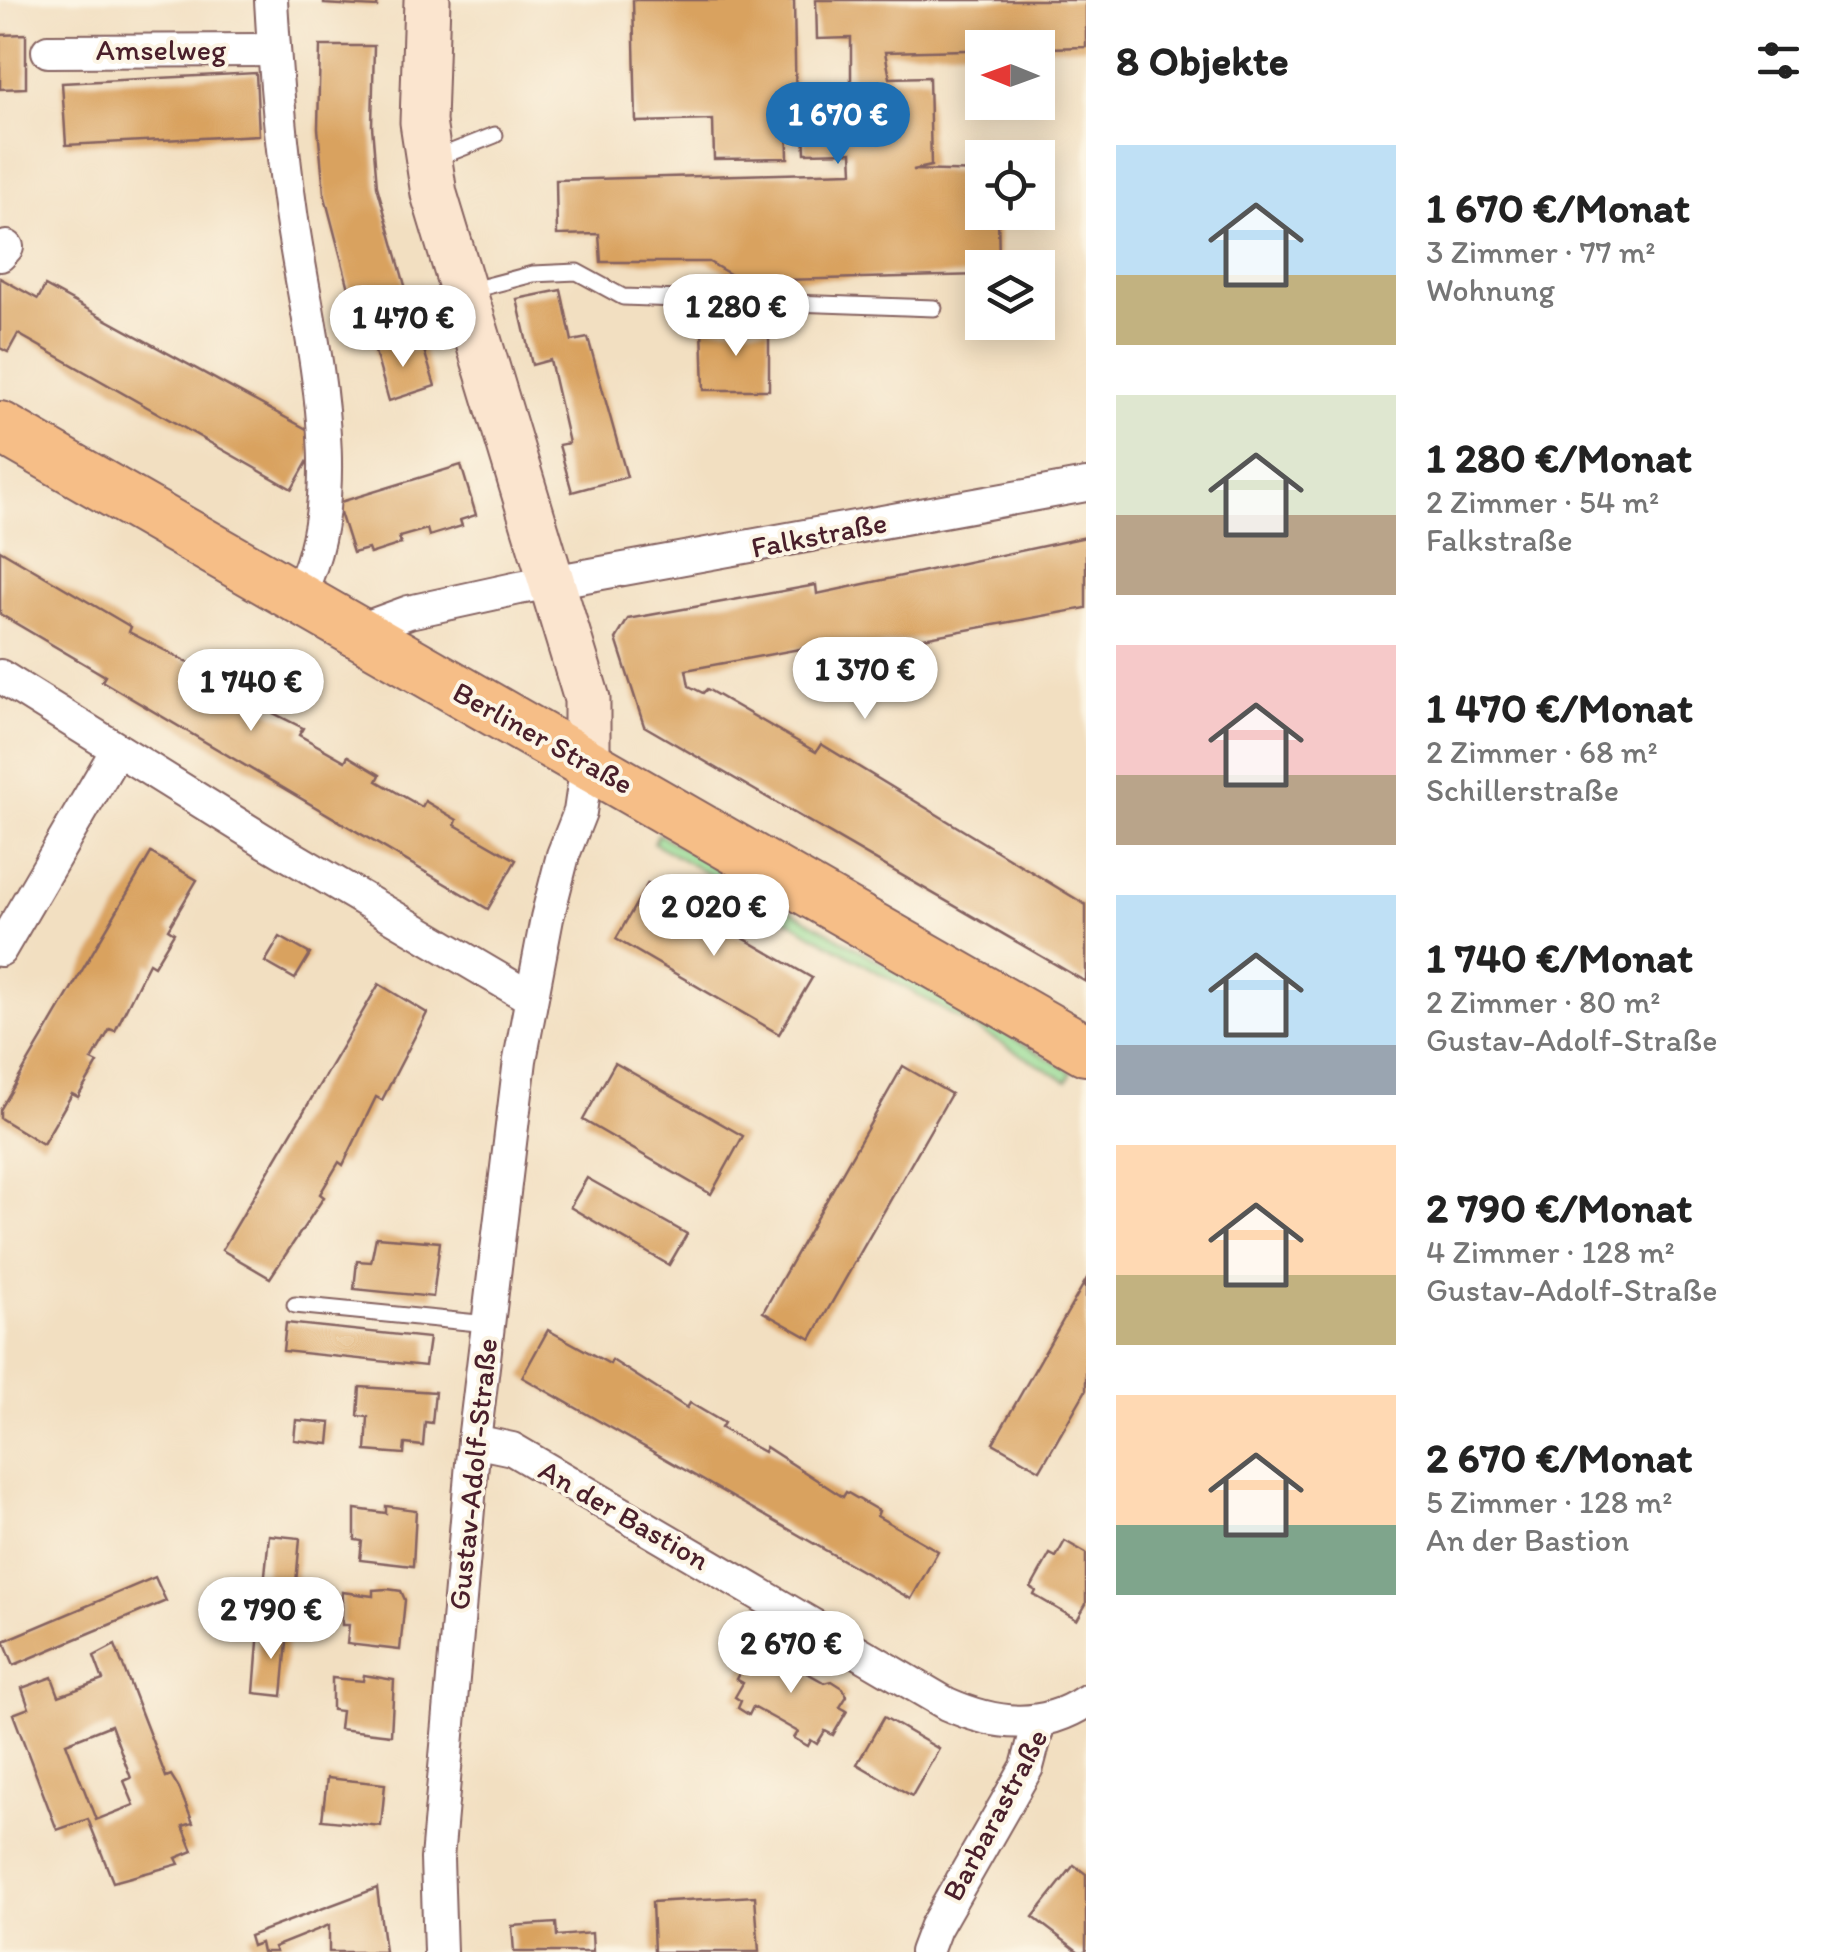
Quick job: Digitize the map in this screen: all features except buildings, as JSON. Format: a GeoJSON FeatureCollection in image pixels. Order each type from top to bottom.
{"type":"FeatureCollection","features":[{"type":"Feature","properties":{"kind":"main road","name":"Berliner Straße"},"geometry":{"type":"LineString","coordinates":[[0,426],[1086,1050]]}},
{"type":"Feature","properties":{"kind":"street"},"geometry":{"type":"LineString","coordinates":[[271,0],[290,214],[320,378],[325,432],[313,559],[298,597]]}},
{"type":"Feature","properties":{"kind":"street"},"geometry":{"type":"LineString","coordinates":[[426,0],[424,122],[428,161],[587,699],[587,764]]}},
{"type":"Feature","properties":{"kind":"street","name":"Amselweg"},"geometry":{"type":"LineString","coordinates":[[48,51],[274,50]]}},
{"type":"Feature","properties":{"kind":"street","name":"Falkstraße"},"geometry":{"type":"LineString","coordinates":[[356,631],[409,612],[552,583],[1086,485]]}},
{"type":"Feature","properties":{"kind":"street"},"geometry":{"type":"LineString","coordinates":[[0,676],[531,998]]}},
{"type":"Feature","properties":{"kind":"street"},"geometry":{"type":"LineString","coordinates":[[0,950],[117,750]]}},
{"type":"Feature","properties":{"kind":"street","name":"Gustav-Adolf-Straße"},"geometry":{"type":"LineString","coordinates":[[440,1952],[436,1859],[488,1324],[531,998],[562,854],[580,812],[587,764]]}},
{"type":"Feature","properties":{"kind":"street","name":"An der Bastion"},"geometry":{"type":"LineString","coordinates":[[474,1441],[512,1450],[948,1704],[980,1718],[1039,1722]]}},
{"type":"Feature","properties":{"kind":"street","name":"Barbarastraße"},"geometry":{"type":"LineString","coordinates":[[926,1952],[935,1928],[1027,1767],[1039,1722],[1086,1701]]}},
{"type":"Feature","properties":{"kind":"lane"},"geometry":{"type":"LineString","coordinates":[[428,161],[495,135]]}},
{"type":"Feature","properties":{"kind":"lane"},"geometry":{"type":"LineString","coordinates":[[464,292],[534,274],[577,272],[623,297],[934,308]]}},
{"type":"Feature","properties":{"kind":"lane"},"geometry":{"type":"LineString","coordinates":[[295,1305],[488,1324]]}},
{"type":"Feature","properties":{"kind":"green space"},"geometry":{"type":"Polygon","coordinates":[[[658,834],[1072,1072],[1067,1081],[654,843],[658,834]]]}}]}
